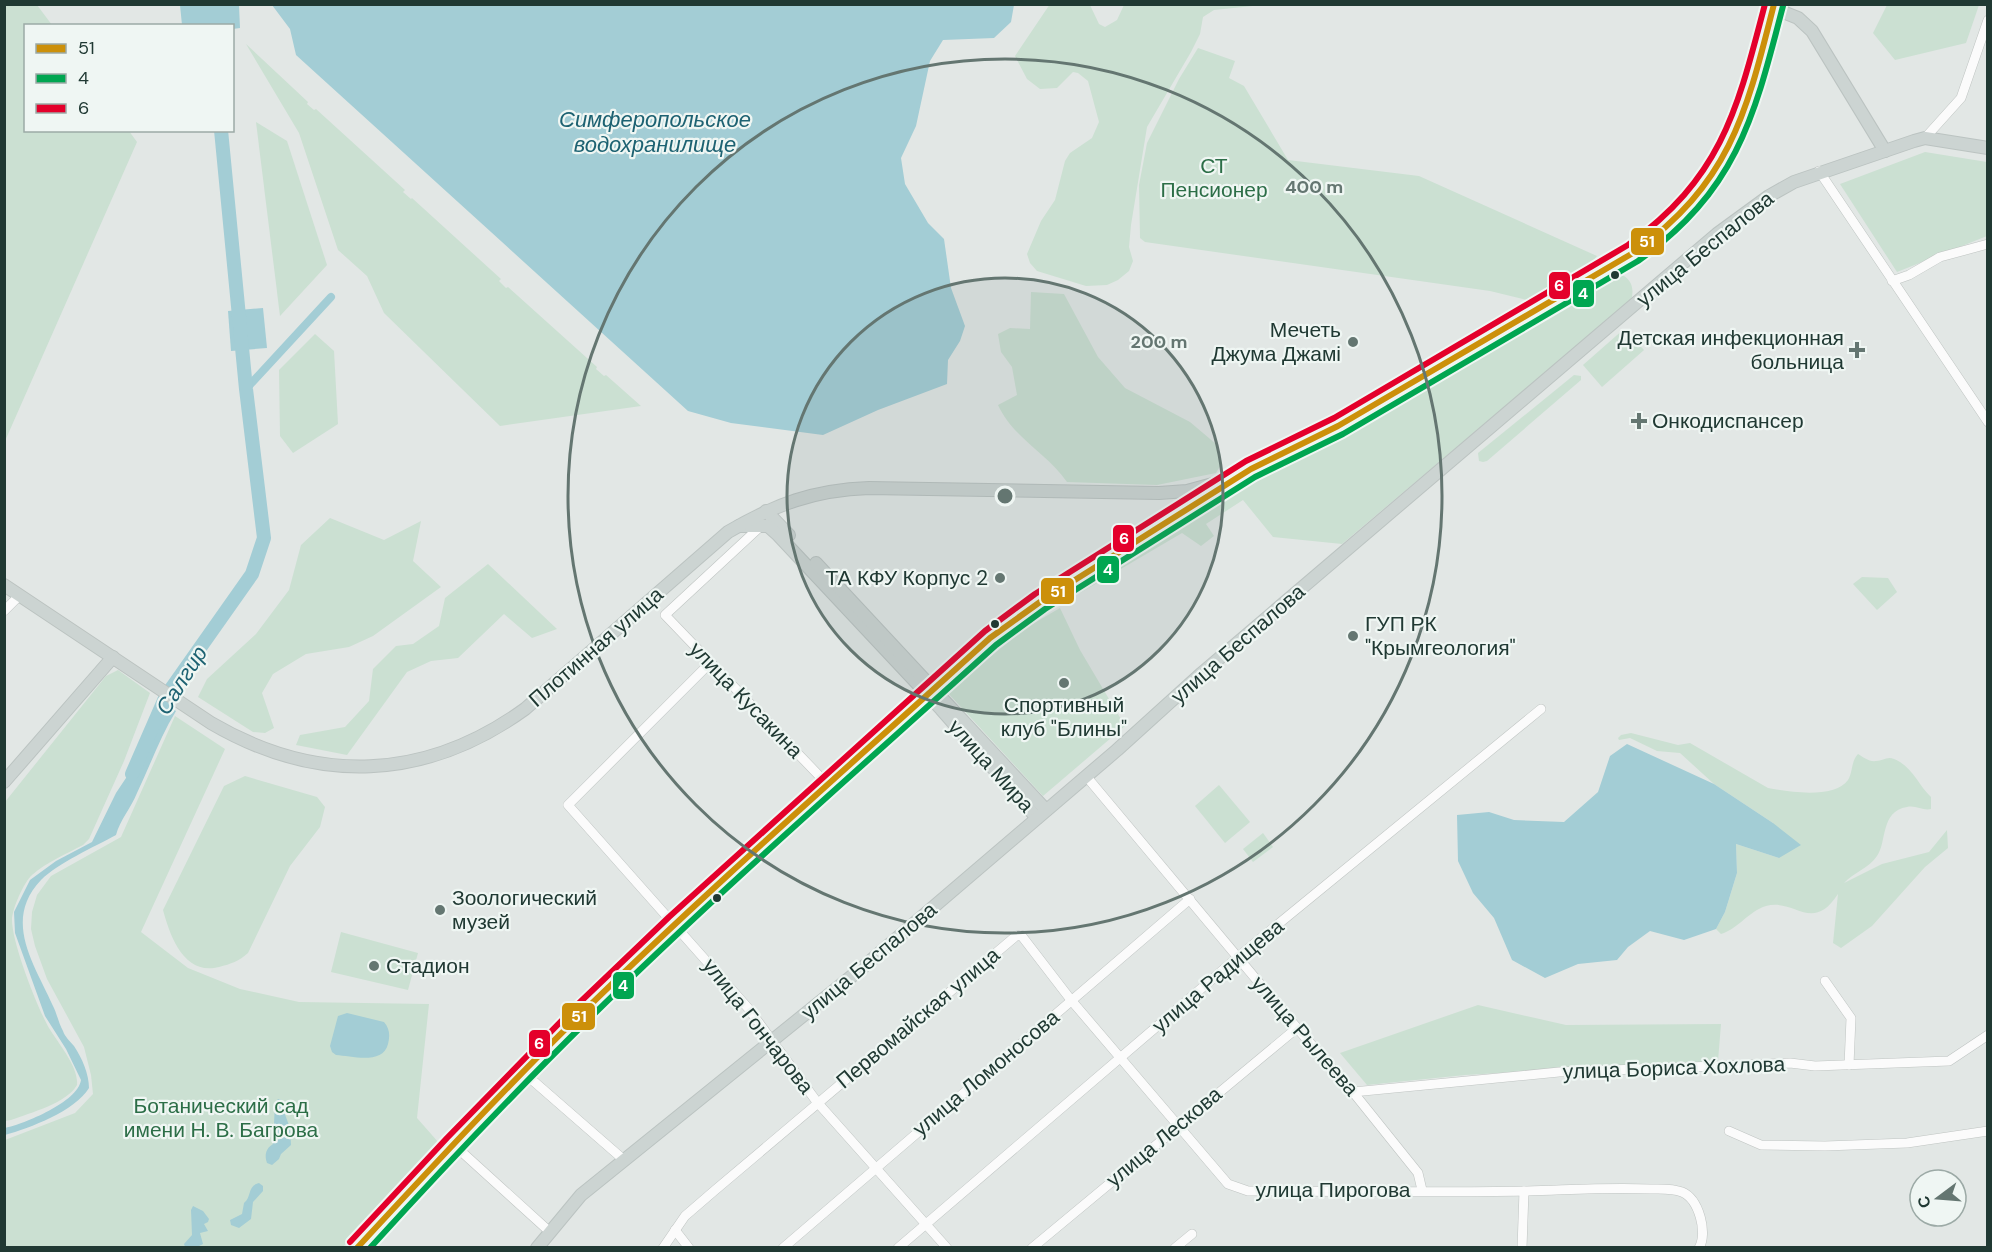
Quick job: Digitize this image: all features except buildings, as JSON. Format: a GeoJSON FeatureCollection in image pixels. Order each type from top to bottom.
{"type":"FeatureCollection","features":[{"type":"Feature","properties":{"kind":"main road"},"geometry":{"type":"LineString","coordinates":[[766,511],[814,494],[869,488],[1172,493],[1203,487],[1251,469],[1338,426],[1633,253],[1668,226],[1707,182],[1731,143],[1748,100],[1774,6],[1798,18],[1812,31],[1885,151]]}},
{"type":"Feature","properties":{"kind":"main road","name":"улица Беспалова"},"geometry":{"type":"LineString","coordinates":[[537,1248],[581,1195],[853,975],[1086,776],[1202,672],[1717,234],[1768,196],[1819,171],[1925,138],[1988,148]]}},
{"type":"Feature","properties":{"kind":"main road"},"geometry":{"type":"LineString","coordinates":[[1122,550],[1218,497],[1308,441]]}},
{"type":"Feature","properties":{"kind":"main road"},"geometry":{"type":"LineString","coordinates":[[358,1247],[523,1072],[675,924],[970,654],[1010,622],[1251,469]]}},
{"type":"Feature","properties":{"kind":"main road"},"geometry":{"type":"LineString","coordinates":[[766,511],[837,496],[876,494],[1103,500],[1218,497]]}},
{"type":"Feature","properties":{"kind":"main road","name":"Плотинная улица"},"geometry":{"type":"LineString","coordinates":[[4,585],[236,737],[289,758],[338,767],[379,767],[412,761],[478,739],[502,726],[554,686],[728,532],[766,511]]}},
{"type":"Feature","properties":{"kind":"main road","name":"улица Мира"},"geometry":{"type":"LineString","coordinates":[[766,511],[1042,814]]}},
{"type":"Feature","properties":{"kind":"main road"},"geometry":{"type":"LineString","coordinates":[[738,526],[761,526]]}},
{"type":"Feature","properties":{"kind":"main road","name":"улица Мира"},"geometry":{"type":"LineString","coordinates":[[761,526],[768,526],[778,535],[930,692]]}},
{"type":"Feature","properties":{"kind":"main road"},"geometry":{"type":"LineString","coordinates":[[4,782],[113,657]]}},
{"type":"Feature","properties":{"kind":"street"},"geometry":{"type":"LineString","coordinates":[[1925,138],[1961,98],[1988,20]]}},
{"type":"Feature","properties":{"kind":"street"},"geometry":{"type":"LineString","coordinates":[[1941,121],[1939,133],[1944,141]]}},
{"type":"Feature","properties":{"kind":"street"},"geometry":{"type":"LineString","coordinates":[[1819,171],[1988,422]]}},
{"type":"Feature","properties":{"kind":"street"},"geometry":{"type":"LineString","coordinates":[[1892,281],[1909,275],[1940,257],[1988,244]]}},
{"type":"Feature","properties":{"kind":"street","name":"Плотинная улица"},"geometry":{"type":"LineString","coordinates":[[665,615],[761,526]]}},
{"type":"Feature","properties":{"kind":"street"},"geometry":{"type":"LineString","coordinates":[[4,611],[20,595]]}},
{"type":"Feature","properties":{"kind":"street","name":"улица Кусакина"},"geometry":{"type":"LineString","coordinates":[[665,615],[828,785]]}},
{"type":"Feature","properties":{"kind":"street","name":"улица Гончарова"},"geometry":{"type":"LineString","coordinates":[[710,663],[568,805],[748,1008],[818,1102],[947,1248]]}},
{"type":"Feature","properties":{"kind":"street","name":"улица Радищева"},"geometry":{"type":"LineString","coordinates":[[898,1248],[1238,957],[1541,709]]}},
{"type":"Feature","properties":{"kind":"street","name":"улица Рылеева"},"geometry":{"type":"LineString","coordinates":[[1086,776],[1353,1092],[1418,1173],[1422,1190]]}},
{"type":"Feature","properties":{"kind":"street","name":"улица Ломоносова"},"geometry":{"type":"LineString","coordinates":[[783,1248],[1190,899]]}},
{"type":"Feature","properties":{"kind":"street","name":"улица Пирогова"},"geometry":{"type":"LineString","coordinates":[[1016,936],[1021,935],[1071,1000],[1227,1184],[1248,1191],[1524,1191],[1624,1188],[1672,1190],[1686,1194],[1696,1208],[1703,1233],[1703,1240],[1699,1248]]}},
{"type":"Feature","properties":{"kind":"street","name":"Первомайская улица"},"geometry":{"type":"LineString","coordinates":[[663,1248],[685,1216],[1016,936]]}},
{"type":"Feature","properties":{"kind":"street"},"geometry":{"type":"LineString","coordinates":[[1824,981],[1851,1018],[1849,1065]]}},
{"type":"Feature","properties":{"kind":"street","name":"улица Лескова"},"geometry":{"type":"LineString","coordinates":[[1032,1248],[1297,1028]]}},
{"type":"Feature","properties":{"kind":"street","name":"улица Бориса Хохлова"},"geometry":{"type":"LineString","coordinates":[[1353,1092],[1558,1072],[1790,1063],[1815,1066],[1949,1061],[1988,1035]]}},
{"type":"Feature","properties":{"kind":"street"},"geometry":{"type":"LineString","coordinates":[[523,1072],[624,1160]]}},
{"type":"Feature","properties":{"kind":"street"},"geometry":{"type":"LineString","coordinates":[[1729,1131],[1761,1145],[1825,1146],[1907,1143],[1988,1131]]}},
{"type":"Feature","properties":{"kind":"street"},"geometry":{"type":"LineString","coordinates":[[453,1144],[550,1232]]}},
{"type":"Feature","properties":{"kind":"street"},"geometry":{"type":"LineString","coordinates":[[1522,1248],[1524,1191]]}},
{"type":"Feature","properties":{"kind":"street"},"geometry":{"type":"LineString","coordinates":[[675,1230],[689,1248]]}},
{"type":"Feature","properties":{"kind":"street"},"geometry":{"type":"LineString","coordinates":[[1175,1248],[1192,1234]]}},
{"type":"Feature","properties":{"kind":"green space"},"geometry":{"type":"Polygon","coordinates":[[[5,4],[37,5],[51,24],[24,24],[24,132],[130,132],[137,142],[5,441],[5,4]]]}},
{"type":"Feature","properties":{"kind":"green space"},"geometry":{"type":"Polygon","coordinates":[[[1050,4],[1090,5],[1099,24],[1105,27],[1117,20],[1124,5],[1262,5],[1214,10],[1203,17],[1200,34],[1191,52],[1147,127],[1131,225],[1129,247],[1133,261],[1129,271],[1107,285],[1086,286],[1037,271],[1030,263],[1027,254],[1041,221],[1055,200],[1065,161],[1070,153],[1092,138],[1099,122],[1088,81],[1078,73],[1073,72],[1057,88],[1040,89],[1027,79],[1015,56],[1050,4]]]}},
{"type":"Feature","properties":{"kind":"green space"},"geometry":{"type":"Polygon","coordinates":[[[1887,4],[1979,5],[1966,43],[1895,60],[1873,33],[1887,4]]]}},
{"type":"Feature","properties":{"kind":"green space"},"geometry":{"type":"Polygon","coordinates":[[[246,44],[308,102],[307,104],[314,110],[316,109],[405,190],[403,192],[501,279],[499,281],[506,288],[508,287],[597,367],[596,369],[641,406],[500,426],[384,313],[367,276],[338,250],[299,133],[246,44]]]}},
{"type":"Feature","properties":{"kind":"green space","name":"СТ Пенсионер"},"geometry":{"type":"Polygon","coordinates":[[[1198,48],[1235,61],[1229,78],[1244,86],[1288,160],[1419,176],[1597,256],[1588,267],[1531,301],[1490,291],[1145,242],[1140,238],[1139,185],[1147,143],[1179,79],[1198,48]]]}},
{"type":"Feature","properties":{"kind":"green space"},"geometry":{"type":"Polygon","coordinates":[[[256,122],[287,141],[327,265],[280,316],[256,122]]]}},
{"type":"Feature","properties":{"kind":"green space"},"geometry":{"type":"Polygon","coordinates":[[[1925,152],[1987,162],[1987,236],[1897,272],[1840,184],[1925,152]]]}},
{"type":"Feature","properties":{"kind":"green space"},"geometry":{"type":"Polygon","coordinates":[[[1619,274],[1631,284],[1631,300],[1342,544],[1273,537],[1243,500],[1206,524],[1214,536],[1201,546],[1182,533],[1080,593],[1075,586],[1577,293],[1581,295],[1619,274]]]}},
{"type":"Feature","properties":{"kind":"green space"},"geometry":{"type":"Polygon","coordinates":[[[1031,292],[1064,294],[1098,357],[1125,388],[1190,422],[1216,444],[1222,463],[1216,473],[1157,485],[1067,482],[1050,462],[1012,427],[998,405],[1017,395],[1012,367],[1001,352],[998,334],[1010,328],[1030,329],[1031,292]]]}},
{"type":"Feature","properties":{"kind":"green space"},"geometry":{"type":"Polygon","coordinates":[[[1624,329],[1644,350],[1602,387],[1583,365],[1624,329]]]}},
{"type":"Feature","properties":{"kind":"green space"},"geometry":{"type":"Polygon","coordinates":[[[315,334],[334,351],[338,424],[293,453],[280,436],[279,370],[315,334]]]}},
{"type":"Feature","properties":{"kind":"green space"},"geometry":{"type":"Polygon","coordinates":[[[1574,375],[1581,376],[1581,380],[1487,461],[1479,461],[1478,453],[1574,375]]]}},
{"type":"Feature","properties":{"kind":"green space"},"geometry":{"type":"Polygon","coordinates":[[[330,518],[384,540],[421,521],[413,561],[441,587],[373,636],[349,647],[306,654],[273,674],[262,693],[274,728],[265,733],[253,732],[198,697],[207,679],[256,634],[289,590],[301,545],[330,518]]]}},
{"type":"Feature","properties":{"kind":"green space"},"geometry":{"type":"Polygon","coordinates":[[[488,564],[557,629],[532,638],[504,614],[458,658],[431,661],[407,672],[347,755],[296,745],[300,735],[345,727],[369,701],[373,669],[396,646],[413,644],[439,626],[445,598],[488,564]]]}},
{"type":"Feature","properties":{"kind":"green space"},"geometry":{"type":"Polygon","coordinates":[[[1862,577],[1888,578],[1897,592],[1877,610],[1853,584],[1862,577]]]}},
{"type":"Feature","properties":{"kind":"green space"},"geometry":{"type":"Polygon","coordinates":[[[1060,608],[1080,650],[1125,726],[1043,796],[947,692],[1024,629],[1060,608]]]}},
{"type":"Feature","properties":{"kind":"green space"},"geometry":{"type":"Polygon","coordinates":[[[118,670],[150,693],[124,761],[89,839],[83,845],[50,862],[32,875],[19,896],[12,920],[16,944],[32,991],[49,1028],[75,1071],[77,1085],[57,1102],[38,1111],[5,1121],[5,802],[106,676],[118,670]]]}},
{"type":"Feature","properties":{"kind":"green space","name":"Ботанический сад имени Н. В. Багрова"},"geometry":{"type":"Polygon","coordinates":[[[175,716],[225,749],[141,932],[188,968],[240,989],[299,1002],[429,1004],[417,1118],[439,1143],[343,1247],[5,1248],[5,1140],[75,1113],[93,1094],[84,1047],[47,979],[35,946],[31,929],[32,912],[37,895],[51,876],[121,837],[175,716]]]}},
{"type":"Feature","properties":{"kind":"green space"},"geometry":{"type":"Polygon","coordinates":[[[1631,733],[1678,745],[1690,743],[1768,788],[1787,791],[1822,792],[1842,786],[1851,774],[1858,754],[1871,761],[1894,759],[1906,766],[1931,797],[1931,809],[1907,807],[1892,815],[1877,856],[1844,883],[1882,864],[1929,852],[1947,830],[1948,848],[1925,867],[1872,926],[1841,948],[1833,943],[1838,894],[1829,906],[1820,912],[1803,912],[1776,905],[1760,908],[1721,934],[1716,929],[1725,912],[1737,873],[1736,844],[1779,858],[1773,823],[1714,784],[1680,753],[1657,751],[1630,738],[1619,740],[1618,738],[1631,733]]]}},
{"type":"Feature","properties":{"kind":"green space"},"geometry":{"type":"Polygon","coordinates":[[[245,776],[317,797],[325,807],[320,827],[290,866],[248,953],[219,967],[196,966],[180,952],[163,910],[224,786],[245,776]]]}},
{"type":"Feature","properties":{"kind":"green space"},"geometry":{"type":"Polygon","coordinates":[[[1219,785],[1250,822],[1225,843],[1195,806],[1219,785]]]}},
{"type":"Feature","properties":{"kind":"green space"},"geometry":{"type":"Polygon","coordinates":[[[1263,833],[1273,847],[1253,862],[1243,849],[1263,833]]]}},
{"type":"Feature","properties":{"kind":"green space","name":"Стадион"},"geometry":{"type":"Polygon","coordinates":[[[341,932],[418,953],[408,990],[331,972],[341,932]]]}},
{"type":"Feature","properties":{"kind":"green space"},"geometry":{"type":"Polygon","coordinates":[[[1478,1005],[1566,1025],[1721,1024],[1718,1061],[1465,1075],[1367,1085],[1340,1053],[1478,1005]]]}},
{"type":"Feature","properties":{"kind":"water"},"geometry":{"type":"Polygon","coordinates":[[[180,5],[239,5],[240,28],[234,29],[234,24],[182,24],[180,5]]]}},
{"type":"Feature","properties":{"kind":"water","name":"Симферопольское водохранилище"},"geometry":{"type":"Polygon","coordinates":[[[272,5],[1014,5],[1011,22],[994,38],[943,40],[930,61],[916,126],[901,158],[905,184],[928,223],[944,239],[951,288],[965,326],[960,341],[948,360],[947,384],[878,410],[823,435],[731,423],[688,411],[296,55],[290,29],[272,5]]]}},
{"type":"Feature","properties":{"kind":"water"},"geometry":{"type":"Polygon","coordinates":[[[263,308],[267,348],[231,351],[228,311],[263,308]]]}},
{"type":"Feature","properties":{"kind":"water"},"geometry":{"type":"Polygon","coordinates":[[[157,699],[176,711],[116,835],[66,861],[48,874],[30,896],[24,911],[23,927],[31,959],[66,1037],[82,1061],[89,1088],[73,1104],[51,1118],[5,1135],[5,1128],[37,1117],[61,1104],[78,1088],[81,1080],[66,1049],[45,1016],[15,933],[14,912],[30,880],[56,861],[92,842],[116,793],[152,739],[160,713],[157,699]]]}},
{"type":"Feature","properties":{"kind":"water"},"geometry":{"type":"Polygon","coordinates":[[[1627,744],[1714,784],[1773,823],[1801,845],[1779,858],[1736,844],[1737,873],[1725,912],[1716,929],[1684,940],[1650,931],[1628,947],[1617,960],[1578,964],[1545,978],[1512,960],[1494,918],[1473,893],[1458,861],[1457,815],[1489,812],[1514,820],[1564,822],[1598,792],[1610,756],[1627,744]]]}},
{"type":"Feature","properties":{"kind":"water"},"geometry":{"type":"Polygon","coordinates":[[[347,1013],[384,1022],[389,1035],[385,1051],[380,1055],[366,1058],[336,1055],[332,1052],[330,1046],[338,1016],[347,1013]]]}},
{"type":"Feature","properties":{"kind":"water"},"geometry":{"type":"Polygon","coordinates":[[[278,1099],[282,1100],[290,1128],[291,1145],[272,1165],[267,1163],[266,1155],[267,1150],[273,1144],[275,1103],[278,1099]]]}},
{"type":"Feature","properties":{"kind":"water"},"geometry":{"type":"Polygon","coordinates":[[[259,1183],[263,1186],[263,1191],[253,1202],[251,1219],[239,1228],[231,1225],[230,1220],[242,1214],[244,1203],[251,1189],[259,1183]]]}},
{"type":"Feature","properties":{"kind":"water"},"geometry":{"type":"Polygon","coordinates":[[[193,1206],[203,1211],[209,1219],[204,1224],[208,1231],[200,1233],[203,1244],[197,1247],[185,1247],[184,1244],[192,1235],[191,1210],[193,1206]]]}},
{"type":"Feature","properties":{"kind":"waterway","name":"Салгир"},"geometry":{"type":"LineString","coordinates":[[132,774],[166,696],[252,574],[264,538],[246,389],[221,132]]}},
{"type":"Feature","properties":{"kind":"waterway"},"geometry":{"type":"LineString","coordinates":[[246,389],[331,297]]}},
{"type":"Feature","properties":{"kind":"transit line","name":"6"},"geometry":{"type":"LineString","coordinates":[[350,1242],[447,1138],[576,1006],[669,917],[985,631],[1035,594],[1246,461],[1334,418],[1628,245],[1660,220],[1685,194],[1705,167],[1721,139],[1745,77],[1765,4]]}},
{"type":"Feature","properties":{"kind":"transit line","name":"51"},"geometry":{"type":"LineString","coordinates":[[357,1248],[497,1099],[633,964],[990,638],[1040,602],[1251,469],[1338,426],[1633,253],[1666,227],[1692,200],[1713,173],[1729,144],[1754,80],[1774,4]]}},
{"type":"Feature","properties":{"kind":"transit line","name":"4"},"geometry":{"type":"LineString","coordinates":[[370,1248],[505,1103],[638,971],[790,830],[996,645],[1045,609],[1255,477],[1343,434],[1638,261],[1671,234],[1698,207],[1720,179],[1737,149],[1762,83],[1783,6]]}},
{"type":"Feature","properties":{"kind":"place","name":"Мечеть Джума Джамі"},"geometry":{"type":"Point","coordinates":[1353,342]}},
{"type":"Feature","properties":{"kind":"place","name":"Детская инфекционная больница"},"geometry":{"type":"Point","coordinates":[1857,350]}},
{"type":"Feature","properties":{"kind":"place","name":"Онкодиспансер"},"geometry":{"type":"Point","coordinates":[1639,421]}},
{"type":"Feature","properties":{"kind":"place","name":"ТА КФУ Корпус 2"},"geometry":{"type":"Point","coordinates":[1000,578]}},
{"type":"Feature","properties":{"kind":"place","name":"ГУП РК \"Крымгеология\""},"geometry":{"type":"Point","coordinates":[1353,636]}},
{"type":"Feature","properties":{"kind":"place","name":"Спортивный клуб \"Блины\""},"geometry":{"type":"Point","coordinates":[1064,683]}},
{"type":"Feature","properties":{"kind":"place","name":"Зоологический музей"},"geometry":{"type":"Point","coordinates":[440,910]}},
{"type":"Feature","properties":{"kind":"place","name":"Стадион"},"geometry":{"type":"Point","coordinates":[374,966]}}]}
